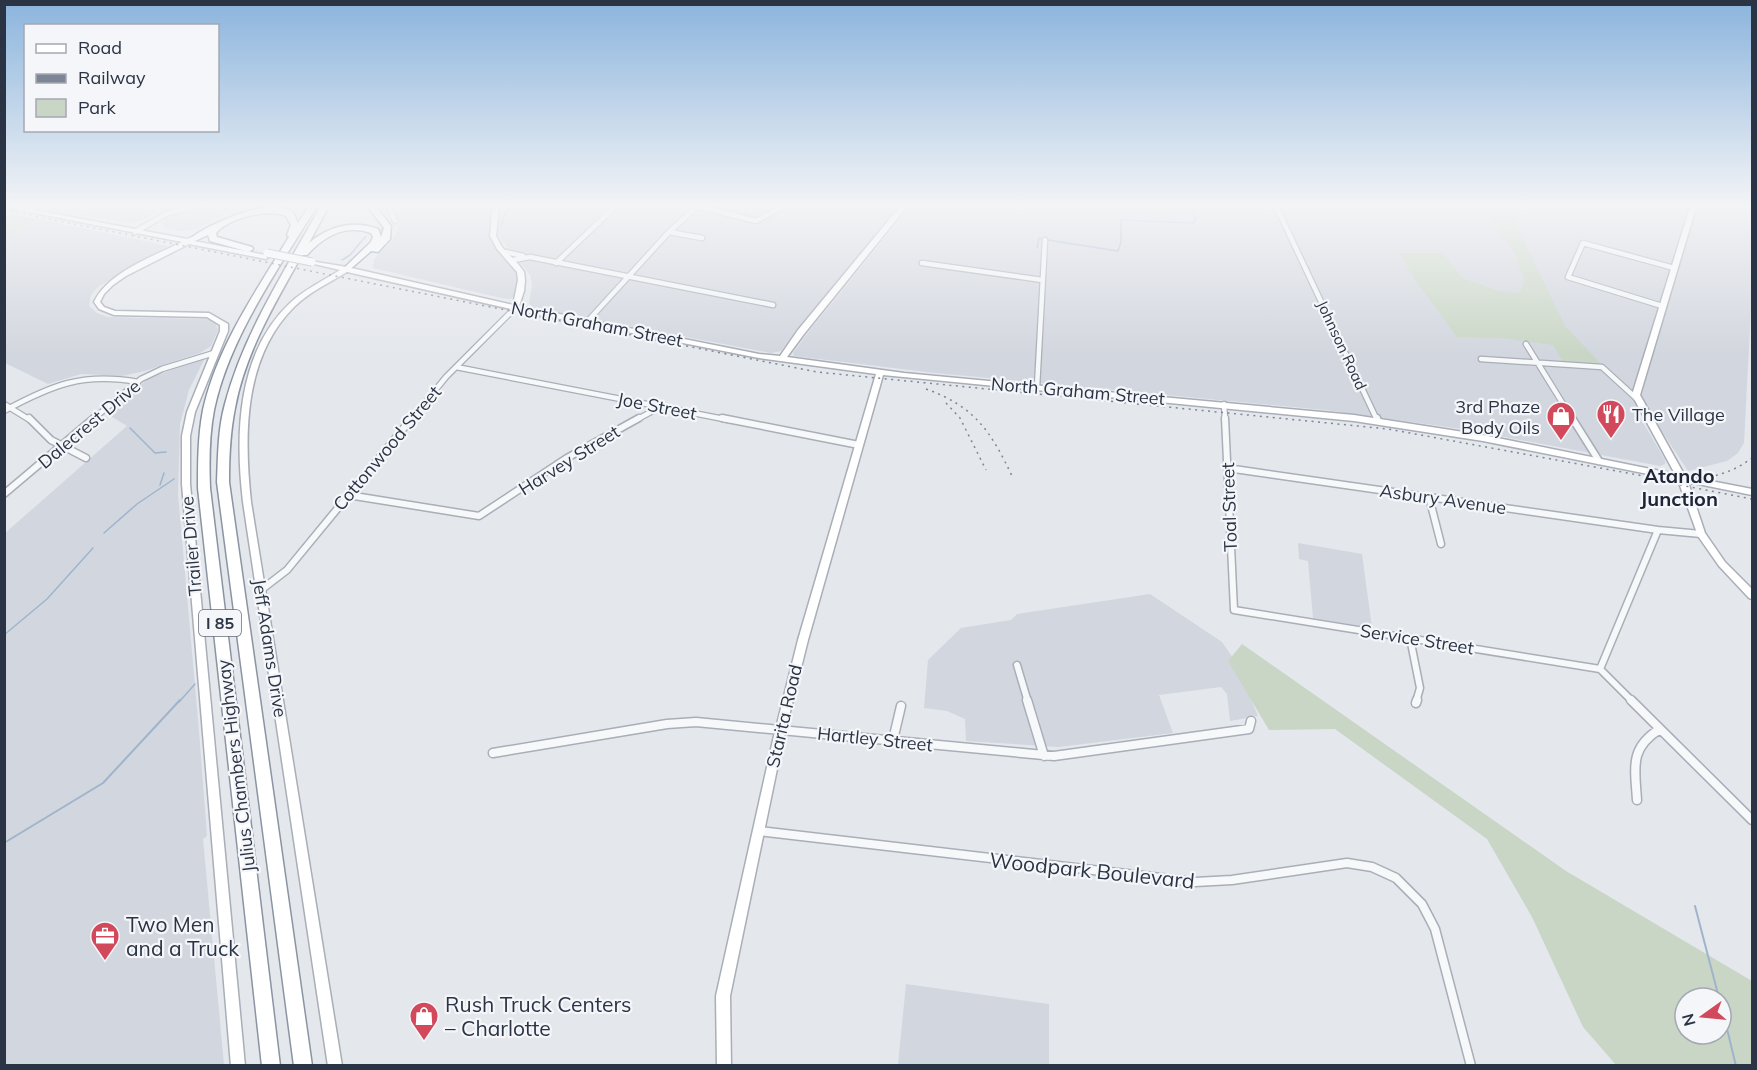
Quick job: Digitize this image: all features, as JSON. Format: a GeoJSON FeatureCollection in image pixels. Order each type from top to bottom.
{"type":"FeatureCollection","features":[{"type":"Feature","properties":{"kind":"highway","name":"Julius Chambers Highway"},"geometry":{"type":"LineString","coordinates":[[271,1065],[204,488],[203,454],[209,406],[222,367],[284,254]]}},
{"type":"Feature","properties":{"kind":"highway","name":"Julius Chambers Highway"},"geometry":{"type":"LineString","coordinates":[[300,254],[251,341],[237,374],[223,429],[222,460],[303,1065]]}},
{"type":"Feature","properties":{"kind":"highway"},"geometry":{"type":"LineString","coordinates":[[282,287],[305,254]]}},
{"type":"Feature","properties":{"kind":"highway"},"geometry":{"type":"LineString","coordinates":[[344,271],[363,254]]}},
{"type":"Feature","properties":{"kind":"highway"},"geometry":{"type":"LineString","coordinates":[[344,271],[369,254]]}},
{"type":"Feature","properties":{"kind":"street","name":"Trailer Drive"},"geometry":{"type":"LineString","coordinates":[[166,254],[113,282],[102,291],[97,302],[101,308],[117,313],[217,317],[224,322],[225,327],[191,412],[186,436],[188,438],[186,484],[237,1065]]}},
{"type":"Feature","properties":{"kind":"street","name":"North Graham Street"},"geometry":{"type":"LineString","coordinates":[[261,254],[586,323],[782,359],[880,372],[1224,404],[1378,421],[1599,461],[1752,492]]}},
{"type":"Feature","properties":{"kind":"street"},"geometry":{"type":"LineString","coordinates":[[508,254],[514,261],[523,284],[515,308]]}},
{"type":"Feature","properties":{"kind":"street"},"geometry":{"type":"LineString","coordinates":[[515,254],[773,305]]}},
{"type":"Feature","properties":{"kind":"street"},"geometry":{"type":"LineString","coordinates":[[556,263],[566,254]]}},
{"type":"Feature","properties":{"kind":"street"},"geometry":{"type":"LineString","coordinates":[[586,323],[649,254]]}},
{"type":"Feature","properties":{"kind":"street"},"geometry":{"type":"LineString","coordinates":[[782,359],[801,332],[865,254]]}},
{"type":"Feature","properties":{"kind":"street"},"geometry":{"type":"LineString","coordinates":[[1037,387],[1044,254]]}},
{"type":"Feature","properties":{"kind":"street","name":"Johnson Road"},"geometry":{"type":"LineString","coordinates":[[1299,254],[1378,421]]}},
{"type":"Feature","properties":{"kind":"street"},"geometry":{"type":"LineString","coordinates":[[1578,254],[1568,277],[1662,306]]}},
{"type":"Feature","properties":{"kind":"street"},"geometry":{"type":"LineString","coordinates":[[1623,254],[1674,268]]}},
{"type":"Feature","properties":{"kind":"street"},"geometry":{"type":"LineString","coordinates":[[1637,400],[1635,391],[1678,254]]}},
{"type":"Feature","properties":{"kind":"street"},"geometry":{"type":"LineString","coordinates":[[514,261],[533,258]]}},
{"type":"Feature","properties":{"kind":"street"},"geometry":{"type":"LineString","coordinates":[[922,263],[1042,280]]}},
{"type":"Feature","properties":{"kind":"street","name":"Jeff Adams Drive"},"geometry":{"type":"LineString","coordinates":[[335,1065],[242,460],[242,428],[248,391],[261,353],[280,319],[303,297],[344,271]]}},
{"type":"Feature","properties":{"kind":"street","name":"Cottonwood Street"},"geometry":{"type":"LineString","coordinates":[[261,590],[287,570],[456,367],[515,308]]}},
{"type":"Feature","properties":{"kind":"street"},"geometry":{"type":"LineString","coordinates":[[1526,345],[1599,461]]}},
{"type":"Feature","properties":{"kind":"street","name":"Dalecrest Drive"},"geometry":{"type":"LineString","coordinates":[[4,494],[138,382],[162,369],[214,353]]}},
{"type":"Feature","properties":{"kind":"street"},"geometry":{"type":"LineString","coordinates":[[1481,359],[1602,367],[1637,400],[1682,478],[1701,534],[1722,564],[1752,595]]}},
{"type":"Feature","properties":{"kind":"street","name":"Joe Street"},"geometry":{"type":"LineString","coordinates":[[456,367],[859,445]]}},
{"type":"Feature","properties":{"kind":"street","name":"Starita Road"},"geometry":{"type":"LineString","coordinates":[[724,1065],[723,996],[758,831],[803,640],[880,372]]}},
{"type":"Feature","properties":{"kind":"street"},"geometry":{"type":"LineString","coordinates":[[4,411],[51,385],[73,378],[138,382]]}},
{"type":"Feature","properties":{"kind":"street"},"geometry":{"type":"LineString","coordinates":[[4,404],[28,417],[46,436],[87,458]]}},
{"type":"Feature","properties":{"kind":"street","name":"Toal Street"},"geometry":{"type":"LineString","coordinates":[[1224,404],[1234,610]]}},
{"type":"Feature","properties":{"kind":"street","name":"Harvey Street"},"geometry":{"type":"LineString","coordinates":[[348,495],[479,516],[567,459],[660,406]]}},
{"type":"Feature","properties":{"kind":"street","name":"Asbury Avenue"},"geometry":{"type":"LineString","coordinates":[[1227,468],[1658,530],[1701,534]]}},
{"type":"Feature","properties":{"kind":"street"},"geometry":{"type":"LineString","coordinates":[[1429,497],[1441,544]]}},
{"type":"Feature","properties":{"kind":"street"},"geometry":{"type":"LineString","coordinates":[[1658,530],[1600,669],[1752,820]]}},
{"type":"Feature","properties":{"kind":"street","name":"Service Street"},"geometry":{"type":"LineString","coordinates":[[1234,610],[1600,669]]}},
{"type":"Feature","properties":{"kind":"street"},"geometry":{"type":"LineString","coordinates":[[1410,638],[1420,688],[1416,703]]}},
{"type":"Feature","properties":{"kind":"street"},"geometry":{"type":"LineString","coordinates":[[1017,665],[1044,756]]}},
{"type":"Feature","properties":{"kind":"street"},"geometry":{"type":"LineString","coordinates":[[893,740],[901,706]]}},
{"type":"Feature","properties":{"kind":"street","name":"Hartley Street"},"geometry":{"type":"LineString","coordinates":[[493,753],[667,724],[705,722],[1044,756],[1067,755],[1249,729],[1251,721]]}},
{"type":"Feature","properties":{"kind":"street"},"geometry":{"type":"LineString","coordinates":[[1637,800],[1637,747],[1645,736],[1660,729]]}},
{"type":"Feature","properties":{"kind":"street","name":"Woodpark Boulevard"},"geometry":{"type":"LineString","coordinates":[[758,831],[1178,881],[1232,880],[1347,863],[1372,867],[1408,888],[1430,916],[1472,1065]]}},
{"type":"Feature","properties":{"kind":"shaded area"},"geometry":{"type":"Polygon","coordinates":[[[4,254],[154,254],[98,287],[91,295],[89,306],[97,313],[108,317],[206,319],[214,321],[218,330],[211,346],[200,353],[122,376],[81,374],[48,384],[5,363],[4,254]]]}},
{"type":"Feature","properties":{"kind":"shaded area"},"geometry":{"type":"Polygon","coordinates":[[[379,254],[504,254],[518,273],[517,293],[511,299],[501,298],[373,268],[374,259],[379,254]]]}},
{"type":"Feature","properties":{"kind":"shaded area"},"geometry":{"type":"Polygon","coordinates":[[[513,254],[860,254],[781,351],[771,353],[534,308],[529,304],[532,284],[530,275],[513,254]]]}},
{"type":"Feature","properties":{"kind":"shaded area"},"geometry":{"type":"Polygon","coordinates":[[[872,254],[1752,254],[1744,443],[1738,453],[1727,461],[1688,471],[1651,415],[1638,414],[1665,460],[1665,464],[1660,466],[1462,429],[1325,410],[935,373],[794,356],[793,353],[872,254]]]}},
{"type":"Feature","properties":{"kind":"shaded area"},"geometry":{"type":"Polygon","coordinates":[[[205,358],[189,390],[180,424],[178,494],[207,836],[203,839],[224,1065],[5,1065],[4,534],[127,426],[107,414],[149,378],[205,358]]]}},
{"type":"Feature","properties":{"kind":"shaded area"},"geometry":{"type":"Polygon","coordinates":[[[1298,543],[1362,554],[1372,628],[1313,618],[1308,561],[1299,559],[1298,543]]]}},
{"type":"Feature","properties":{"kind":"shaded area"},"geometry":{"type":"Polygon","coordinates":[[[1150,594],[1222,642],[1235,661],[1258,716],[1230,721],[1227,694],[1221,687],[1159,695],[1173,733],[1059,747],[966,741],[965,719],[947,711],[924,708],[928,660],[961,628],[1011,620],[1017,614],[1150,594]]]}},
{"type":"Feature","properties":{"kind":"shaded area"},"geometry":{"type":"Polygon","coordinates":[[[906,984],[1049,1004],[1049,1065],[898,1065],[906,984]]]}},
{"type":"Feature","properties":{"kind":"green space"},"geometry":{"type":"Polygon","coordinates":[[[1400,254],[1443,254],[1462,278],[1499,291],[1520,293],[1524,280],[1515,254],[1530,254],[1565,326],[1600,363],[1563,362],[1553,345],[1503,338],[1457,337],[1415,280],[1400,254]]]}},
{"type":"Feature","properties":{"kind":"green space"},"geometry":{"type":"Polygon","coordinates":[[[1242,644],[1566,871],[1752,981],[1752,1065],[1616,1065],[1583,1027],[1532,917],[1487,839],[1335,729],[1269,730],[1228,661],[1242,644]]]}},
{"type":"Feature","properties":{"kind":"waterway"},"geometry":{"type":"LineString","coordinates":[[342,260],[351,254]]}},
{"type":"Feature","properties":{"kind":"waterway"},"geometry":{"type":"LineString","coordinates":[[130,428],[155,453],[166,452]]}},
{"type":"Feature","properties":{"kind":"waterway"},"geometry":{"type":"LineString","coordinates":[[160,485],[164,473]]}},
{"type":"Feature","properties":{"kind":"waterway"},"geometry":{"type":"LineString","coordinates":[[104,533],[137,504],[174,479]]}},
{"type":"Feature","properties":{"kind":"waterway"},"geometry":{"type":"LineString","coordinates":[[4,635],[47,599],[93,548]]}},
{"type":"Feature","properties":{"kind":"waterway"},"geometry":{"type":"LineString","coordinates":[[179,702],[195,684]]}},
{"type":"Feature","properties":{"kind":"waterway"},"geometry":{"type":"LineString","coordinates":[[4,843],[103,783],[180,700]]}},
{"type":"Feature","properties":{"kind":"waterway"},"geometry":{"type":"LineString","coordinates":[[1695,906],[1716,986]]}},
{"type":"Feature","properties":{"kind":"waterway"},"geometry":{"type":"LineString","coordinates":[[1731,1046],[1736,1066]]}},
{"type":"Feature","properties":{"kind":"railway"},"geometry":{"type":"LineString","coordinates":[[224,254],[817,372],[1388,429],[1660,479],[1685,480],[1708,477],[1731,470],[1752,458]]}},
{"type":"Feature","properties":{"kind":"railway"},"geometry":{"type":"LineString","coordinates":[[926,389],[958,404],[980,423],[997,447],[1013,478]]}},
{"type":"Feature","properties":{"kind":"railway"},"geometry":{"type":"LineString","coordinates":[[946,403],[960,418],[986,470]]}},
{"type":"Feature","properties":{"kind":"railway"},"geometry":{"type":"LineString","coordinates":[[1680,485],[1752,499]]}},
{"type":"Feature","properties":{"kind":"place","name":"The Village"},"geometry":{"type":"Point","coordinates":[1611,440]}},
{"type":"Feature","properties":{"kind":"place","name":"3rd Phaze Body Oils"},"geometry":{"type":"Point","coordinates":[1561,442]}},
{"type":"Feature","properties":{"kind":"place","name":"Two Men and a Truck"},"geometry":{"type":"Point","coordinates":[105,962]}},
{"type":"Feature","properties":{"kind":"place","name":"Rush Truck Centers – Charlotte"},"geometry":{"type":"Point","coordinates":[424,1042]}},
{"type":"Feature","properties":{"kind":"district","name":"Atando Junction"},"geometry":{"type":"Point","coordinates":[1679,486]}}]}
